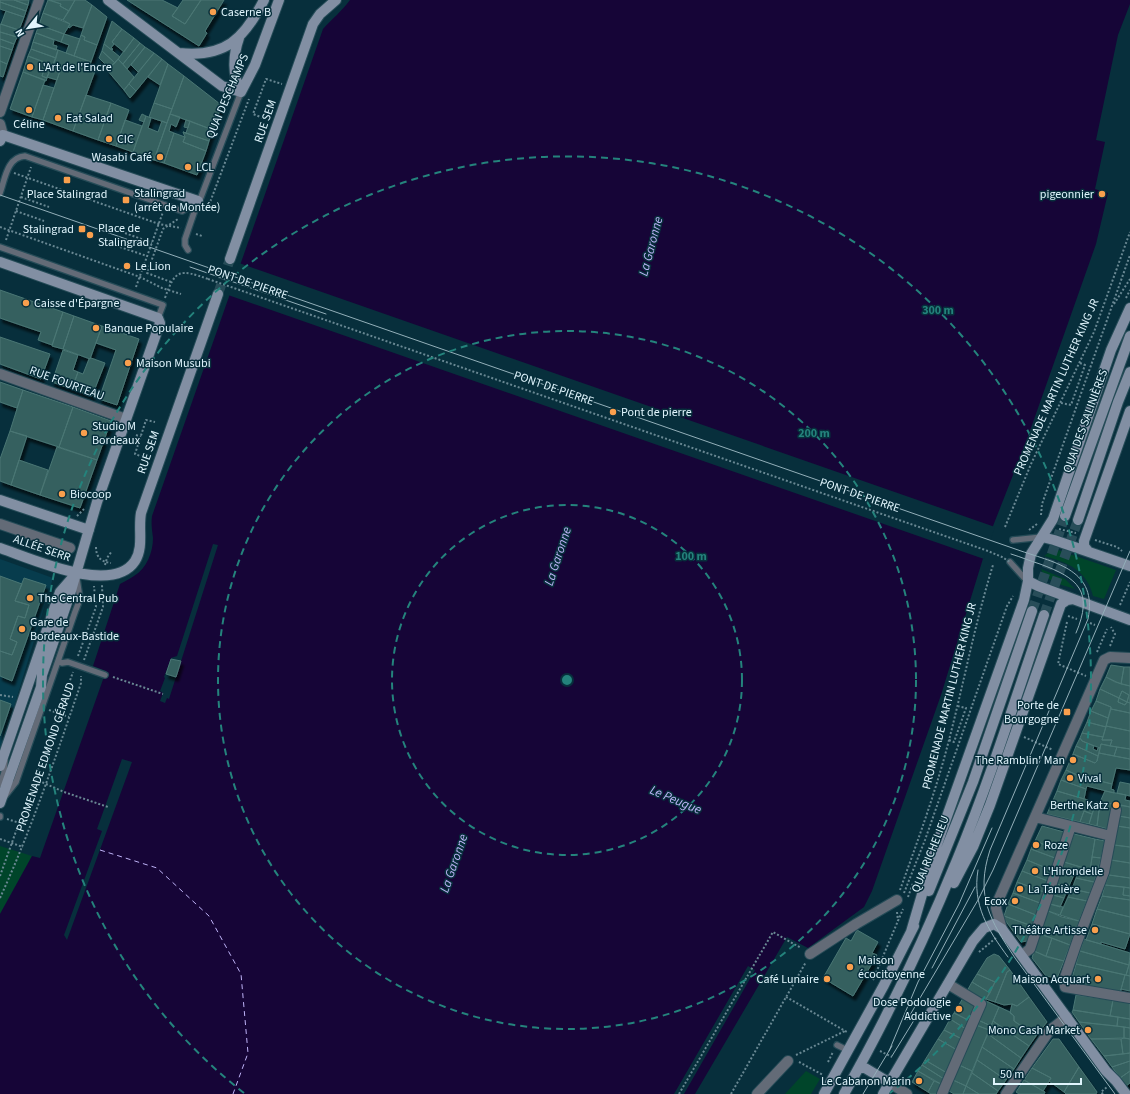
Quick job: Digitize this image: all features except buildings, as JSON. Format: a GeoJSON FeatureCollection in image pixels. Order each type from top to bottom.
{"type":"FeatureCollection","features":[{"type":"Feature","properties":{"kind":"main road"},"geometry":{"type":"LineString","coordinates":[[108,0],[179,52],[222,86],[241,92]]}},
{"type":"Feature","properties":{"kind":"main road","name":"QUAI DESCHAMPS"},"geometry":{"type":"LineString","coordinates":[[179,52],[195,54],[218,50],[239,38],[255,18],[264,0]]}},
{"type":"Feature","properties":{"kind":"main road","name":"QUAI DESCHAMPS"},"geometry":{"type":"LineString","coordinates":[[241,92],[255,65],[279,0]]}},
{"type":"Feature","properties":{"kind":"main road","name":"RUE SEM"},"geometry":{"type":"LineString","coordinates":[[230,258],[313,24],[320,14],[336,0]]}},
{"type":"Feature","properties":{"kind":"main road"},"geometry":{"type":"LineString","coordinates":[[239,38],[235,47],[234,58],[236,84],[241,92]]}},
{"type":"Feature","properties":{"kind":"main road"},"geometry":{"type":"LineString","coordinates":[[1,138],[198,201]]}},
{"type":"Feature","properties":{"kind":"main road"},"geometry":{"type":"LineString","coordinates":[[0,262],[158,318],[160,323],[97,502],[70,594],[42,675],[40,688],[0,803]]}},
{"type":"Feature","properties":{"kind":"main road","name":"RUE SEM"},"geometry":{"type":"LineString","coordinates":[[76,573],[104,576],[113,575],[132,565],[138,554],[140,548],[139,522],[141,513],[218,294]]}},
{"type":"Feature","properties":{"kind":"main road"},"geometry":{"type":"LineString","coordinates":[[911,932],[935,850],[1024,600],[1031,554],[1053,519],[1112,350],[1130,308]]}},
{"type":"Feature","properties":{"kind":"main road","name":"QUAI DES SALINIÈRES"},"geometry":{"type":"LineString","coordinates":[[1065,516],[1130,336]]}},
{"type":"Feature","properties":{"kind":"main road","name":"QUAI DES SALINIÈRES"},"geometry":{"type":"LineString","coordinates":[[1078,520],[1118,402],[1130,372]]}},
{"type":"Feature","properties":{"kind":"main road"},"geometry":{"type":"LineString","coordinates":[[1088,551],[1084,546],[1084,541],[1130,411]]}},
{"type":"Feature","properties":{"kind":"main road"},"geometry":{"type":"LineString","coordinates":[[0,500],[89,530]]}},
{"type":"Feature","properties":{"kind":"main road"},"geometry":{"type":"LineString","coordinates":[[1042,537],[1130,566]]}},
{"type":"Feature","properties":{"kind":"main road","name":"ALLÉE SERR"},"geometry":{"type":"LineString","coordinates":[[0,548],[76,573]]}},
{"type":"Feature","properties":{"kind":"main road"},"geometry":{"type":"LineString","coordinates":[[0,766],[60,592],[76,573]]}},
{"type":"Feature","properties":{"kind":"main road"},"geometry":{"type":"LineString","coordinates":[[1028,581],[1130,620]]}},
{"type":"Feature","properties":{"kind":"main road"},"geometry":{"type":"LineString","coordinates":[[924,937],[973,846],[990,806],[1062,604],[1067,600],[1073,599]]}},
{"type":"Feature","properties":{"kind":"main road","name":"QUAI RICHELIEU"},"geometry":{"type":"LineString","coordinates":[[824,1094],[849,1051],[911,932],[973,782],[1032,611]]}},
{"type":"Feature","properties":{"kind":"main road"},"geometry":{"type":"LineString","coordinates":[[844,1094],[894,1001],[958,859],[1044,616]]}},
{"type":"Feature","properties":{"kind":"main road"},"geometry":{"type":"LineString","coordinates":[[883,1094],[973,941],[984,928],[990,924],[994,924],[1002,929],[1106,1071],[1126,1094]]}},
{"type":"Feature","properties":{"kind":"main road"},"geometry":{"type":"LineString","coordinates":[[860,1065],[890,1083]]}},
{"type":"Feature","properties":{"kind":"street"},"geometry":{"type":"LineString","coordinates":[[0,112],[39,0]]}},
{"type":"Feature","properties":{"kind":"street"},"geometry":{"type":"LineString","coordinates":[[0,124],[1,138]]}},
{"type":"Feature","properties":{"kind":"street","name":"RUE FOURTEAU"},"geometry":{"type":"LineString","coordinates":[[0,374],[126,418]]}},
{"type":"Feature","properties":{"kind":"street","name":"ALLÉE SERR"},"geometry":{"type":"LineString","coordinates":[[0,524],[70,548]]}},
{"type":"Feature","properties":{"kind":"street"},"geometry":{"type":"LineString","coordinates":[[1002,929],[996,908],[998,901],[1035,817],[1100,658],[1130,658]]}},
{"type":"Feature","properties":{"kind":"street"},"geometry":{"type":"LineString","coordinates":[[1065,987],[1064,980],[1104,872],[1116,810]]}},
{"type":"Feature","properties":{"kind":"street"},"geometry":{"type":"LineString","coordinates":[[1035,817],[1111,836]]}},
{"type":"Feature","properties":{"kind":"street"},"geometry":{"type":"LineString","coordinates":[[1022,955],[1030,949],[1071,826]]}},
{"type":"Feature","properties":{"kind":"street"},"geometry":{"type":"LineString","coordinates":[[810,954],[856,924],[897,900]]}},
{"type":"Feature","properties":{"kind":"street"},"geometry":{"type":"LineString","coordinates":[[942,1094],[981,1004],[948,984]]}},
{"type":"Feature","properties":{"kind":"street"},"geometry":{"type":"LineString","coordinates":[[1052,996],[1065,987],[1130,998]]}},
{"type":"Feature","properties":{"kind":"street"},"geometry":{"type":"LineString","coordinates":[[1006,1094],[1050,1030],[1067,1017]]}},
{"type":"Feature","properties":{"kind":"street"},"geometry":{"type":"LineString","coordinates":[[757,1094],[790,1059]]}},
{"type":"Feature","properties":{"kind":"street"},"geometry":{"type":"LineString","coordinates":[[890,1083],[907,1094]]}},
{"type":"Feature","properties":{"kind":"lane","name":"QUAI DESCHAMPS"},"geometry":{"type":"LineString","coordinates":[[198,201],[201,197],[241,92]]}},
{"type":"Feature","properties":{"kind":"lane"},"geometry":{"type":"LineString","coordinates":[[0,193],[10,165],[16,158],[25,156],[182,211],[198,201]]}},
{"type":"Feature","properties":{"kind":"lane"},"geometry":{"type":"LineString","coordinates":[[188,250],[185,245],[185,239],[198,201]]}},
{"type":"Feature","properties":{"kind":"lane"},"geometry":{"type":"LineString","coordinates":[[0,247],[163,304],[158,318]]}},
{"type":"Feature","properties":{"kind":"lane"},"geometry":{"type":"LineString","coordinates":[[1013,540],[1042,537]]}},
{"type":"Feature","properties":{"kind":"lane"},"geometry":{"type":"LineString","coordinates":[[1010,560],[1028,581]]}},
{"type":"Feature","properties":{"kind":"lane"},"geometry":{"type":"LineString","coordinates":[[0,803],[16,782],[80,599],[76,573]]}},
{"type":"Feature","properties":{"kind":"lane"},"geometry":{"type":"LineString","coordinates":[[58,661],[76,664],[105,675]]}},
{"type":"Feature","properties":{"kind":"lane"},"geometry":{"type":"LineString","coordinates":[[0,784],[4,773],[7,747]]}},
{"type":"Feature","properties":{"kind":"lane"},"geometry":{"type":"LineString","coordinates":[[837,1045],[849,1051]]}},
{"type":"Feature","properties":{"kind":"path"},"geometry":{"type":"LineString","coordinates":[[263,118],[253,114],[266,79],[276,82]]}},
{"type":"Feature","properties":{"kind":"path"},"geometry":{"type":"LineString","coordinates":[[5,243],[32,165]]}},
{"type":"Feature","properties":{"kind":"path"},"geometry":{"type":"LineString","coordinates":[[13,173],[159,224],[188,231]]}},
{"type":"Feature","properties":{"kind":"path"},"geometry":{"type":"LineString","coordinates":[[21,197],[49,207]]}},
{"type":"Feature","properties":{"kind":"path"},"geometry":{"type":"LineString","coordinates":[[16,211],[44,220]]}},
{"type":"Feature","properties":{"kind":"path"},"geometry":{"type":"LineString","coordinates":[[136,288],[163,211]]}},
{"type":"Feature","properties":{"kind":"path"},"geometry":{"type":"LineString","coordinates":[[168,290],[171,282],[147,273],[163,229],[180,218]]}},
{"type":"Feature","properties":{"kind":"path"},"geometry":{"type":"LineString","coordinates":[[0,227],[140,277],[168,290],[181,294]]}},
{"type":"Feature","properties":{"kind":"path","name":"PROMENADE MARTIN LUTHER KING JR"},"geometry":{"type":"LineString","coordinates":[[1005,527],[1031,464],[1094,332],[1130,232]]}},
{"type":"Feature","properties":{"kind":"path"},"geometry":{"type":"LineString","coordinates":[[125,233],[152,242]]}},
{"type":"Feature","properties":{"kind":"path"},"geometry":{"type":"LineString","coordinates":[[120,247],[147,257]]}},
{"type":"Feature","properties":{"kind":"path"},"geometry":{"type":"LineString","coordinates":[[1027,530],[1038,524],[1042,504],[1130,255]]}},
{"type":"Feature","properties":{"kind":"path","name":"PONT DE PIERRE"},"geometry":{"type":"LineString","coordinates":[[171,282],[182,272],[187,272],[988,551],[1010,560]]}},
{"type":"Feature","properties":{"kind":"path"},"geometry":{"type":"LineString","coordinates":[[1112,309],[1130,278]]}},
{"type":"Feature","properties":{"kind":"path"},"geometry":{"type":"LineString","coordinates":[[1061,403],[1071,406],[1085,365],[1080,363]]}},
{"type":"Feature","properties":{"kind":"path"},"geometry":{"type":"LineString","coordinates":[[1079,384],[1084,385]]}},
{"type":"Feature","properties":{"kind":"path"},"geometry":{"type":"LineString","coordinates":[[143,457],[135,454],[146,420],[155,422]]}},
{"type":"Feature","properties":{"kind":"path"},"geometry":{"type":"LineString","coordinates":[[136,435],[141,437]]}},
{"type":"Feature","properties":{"kind":"path"},"geometry":{"type":"LineString","coordinates":[[1054,528],[1082,535]]}},
{"type":"Feature","properties":{"kind":"path"},"geometry":{"type":"LineString","coordinates":[[1093,539],[1117,547],[1126,554]]}},
{"type":"Feature","properties":{"kind":"path"},"geometry":{"type":"LineString","coordinates":[[96,543],[96,549],[100,559],[106,562],[115,563]]}},
{"type":"Feature","properties":{"kind":"path","name":"PROMENADE EDMOND GÉRAUD"},"geometry":{"type":"LineString","coordinates":[[0,898],[20,853],[81,684],[82,667],[103,607],[102,585],[107,558],[112,551]]}},
{"type":"Feature","properties":{"kind":"path","name":"PROMENADE MARTIN LUTHER KING JR"},"geometry":{"type":"LineString","coordinates":[[873,981],[898,923],[897,900],[932,798],[949,740],[981,602],[992,565]]}},
{"type":"Feature","properties":{"kind":"path"},"geometry":{"type":"LineString","coordinates":[[1120,606],[1130,582]]}},
{"type":"Feature","properties":{"kind":"path"},"geometry":{"type":"LineString","coordinates":[[0,876],[96,607],[94,585]]}},
{"type":"Feature","properties":{"kind":"path"},"geometry":{"type":"LineString","coordinates":[[897,900],[905,893],[1007,606],[1013,596]]}},
{"type":"Feature","properties":{"kind":"path"},"geometry":{"type":"LineString","coordinates":[[1063,614],[1077,619]]}},
{"type":"Feature","properties":{"kind":"path"},"geometry":{"type":"LineString","coordinates":[[1069,616],[1058,664],[1087,676]]}},
{"type":"Feature","properties":{"kind":"path"},"geometry":{"type":"LineString","coordinates":[[1090,623],[1095,625]]}},
{"type":"Feature","properties":{"kind":"path"},"geometry":{"type":"LineString","coordinates":[[1111,627],[1114,634]]}},
{"type":"Feature","properties":{"kind":"path"},"geometry":{"type":"LineString","coordinates":[[1100,658],[1107,629]]}},
{"type":"Feature","properties":{"kind":"path"},"geometry":{"type":"LineString","coordinates":[[105,675],[163,694]]}},
{"type":"Feature","properties":{"kind":"path"},"geometry":{"type":"LineString","coordinates":[[949,740],[954,742],[966,708],[957,706]]}},
{"type":"Feature","properties":{"kind":"path"},"geometry":{"type":"LineString","coordinates":[[62,714],[69,717]]}},
{"type":"Feature","properties":{"kind":"path"},"geometry":{"type":"LineString","coordinates":[[960,724],[965,726]]}},
{"type":"Feature","properties":{"kind":"path"},"geometry":{"type":"LineString","coordinates":[[1027,739],[1054,750]]}},
{"type":"Feature","properties":{"kind":"path"},"geometry":{"type":"LineString","coordinates":[[35,779],[64,792],[108,807]]}},
{"type":"Feature","properties":{"kind":"path"},"geometry":{"type":"LineString","coordinates":[[0,816],[20,823]]}},
{"type":"Feature","properties":{"kind":"path"},"geometry":{"type":"LineString","coordinates":[[918,837],[925,840]]}},
{"type":"Feature","properties":{"kind":"path"},"geometry":{"type":"LineString","coordinates":[[0,839],[22,847]]}},
{"type":"Feature","properties":{"kind":"path"},"geometry":{"type":"LineString","coordinates":[[680,1094],[773,932],[810,954],[732,1094]]}},
{"type":"Feature","properties":{"kind":"path"},"geometry":{"type":"LineString","coordinates":[[786,997],[845,1031],[790,1059]]}},
{"type":"Feature","properties":{"kind":"path"},"geometry":{"type":"LineString","coordinates":[[790,1059],[824,1076]]}},
{"type":"Feature","properties":{"kind":"shaded area"},"geometry":{"type":"Polygon","coordinates":[[[0,559],[53,578],[0,753],[0,559]]]}},
{"type":"Feature","properties":{"kind":"green space"},"geometry":{"type":"Polygon","coordinates":[[[1058,550],[1116,570],[1104,599],[1093,596],[1086,580],[1075,568],[1061,561],[1044,556],[1051,551],[1058,550]]]}},
{"type":"Feature","properties":{"kind":"green space"},"geometry":{"type":"Polygon","coordinates":[[[1041,569],[1065,579],[1075,589],[1050,580],[1041,569]]]}},
{"type":"Feature","properties":{"kind":"green space"},"geometry":{"type":"Polygon","coordinates":[[[0,846],[32,856],[0,914],[0,846]]]}},
{"type":"Feature","properties":{"kind":"green space"},"geometry":{"type":"Polygon","coordinates":[[[806,1071],[820,1079],[811,1094],[785,1094],[806,1071]]]}},
{"type":"Feature","properties":{"kind":"water"},"geometry":{"type":"Polygon","coordinates":[[[350,0],[1130,0],[1130,4],[1118,35],[1096,140],[1105,142],[1095,189],[1108,193],[1096,244],[1026,442],[993,526],[941,695],[872,891],[864,907],[808,948],[787,937],[695,1094],[0,1094],[0,914],[32,856],[40,858],[106,671],[93,666],[120,584],[139,573],[146,564],[150,554],[153,543],[152,516],[323,29],[350,0]]]}},
{"type":"Feature","properties":{"kind":"pier","name":"PONT DE PIERRE"},"geometry":{"type":"Polygon","coordinates":[[[239,263],[995,527],[984,559],[228,295],[239,263]]]}},
{"type":"Feature","properties":{"kind":"pier"},"geometry":{"type":"Polygon","coordinates":[[[213,544],[218,545],[169,699],[167,698],[165,703],[160,701],[163,693],[160,691],[165,678],[164,677],[171,658],[177,656],[213,544]]]}},
{"type":"Feature","properties":{"kind":"pier"},"geometry":{"type":"Polygon","coordinates":[[[122,759],[132,762],[67,940],[64,935],[102,831],[97,829],[122,759]]]}},
{"type":"Feature","properties":{"kind":"pier"},"geometry":{"type":"Polygon","coordinates":[[[748,966],[755,970],[684,1094],[674,1094],[748,966]]]}},
{"type":"Feature","properties":{"kind":"ferry route"},"geometry":{"type":"LineString","coordinates":[[100,850],[157,868],[209,916],[241,974],[248,1053],[233,1094]]}},
{"type":"Feature","properties":{"kind":"tunnel"},"geometry":{"type":"LineString","coordinates":[[218,294],[230,259]]}},
{"type":"Feature","properties":{"kind":"tunnel"},"geometry":{"type":"LineString","coordinates":[[1032,611],[1065,516]]}},
{"type":"Feature","properties":{"kind":"tunnel"},"geometry":{"type":"LineString","coordinates":[[1044,615],[1078,520]]}},
{"type":"Feature","properties":{"kind":"tram line"},"geometry":{"type":"LineString","coordinates":[[0,195],[1048,560],[1071,571],[1080,579],[1087,589],[1089,603],[1088,619],[990,850],[984,881],[985,894],[992,919],[998,932],[1015,958],[1115,1094]]}},
{"type":"Feature","properties":{"kind":"tram line"},"geometry":{"type":"LineString","coordinates":[[190,267],[326,314]]}},
{"type":"Feature","properties":{"kind":"tram line"},"geometry":{"type":"LineString","coordinates":[[907,1020],[978,900],[993,870],[1130,551]]}},
{"type":"Feature","properties":{"kind":"tram line"},"geometry":{"type":"LineString","coordinates":[[1011,554],[1053,569],[1073,581],[1079,588],[1083,596],[1083,606],[1081,619],[1076,633]]}},
{"type":"Feature","properties":{"kind":"tram line"},"geometry":{"type":"LineString","coordinates":[[889,1051],[918,982],[959,904],[992,828]]}},
{"type":"Feature","properties":{"kind":"tram line"},"geometry":{"type":"LineString","coordinates":[[978,870],[977,895],[983,916],[994,937],[1008,957]]}},
{"type":"Feature","properties":{"kind":"tram line"},"geometry":{"type":"LineString","coordinates":[[932,968],[975,887]]}},
{"type":"Feature","properties":{"kind":"tram line"},"geometry":{"type":"LineString","coordinates":[[892,1056],[916,1017]]}},
{"type":"Feature","properties":{"kind":"tram line"},"geometry":{"type":"LineString","coordinates":[[863,1094],[892,1046]]}},
{"type":"Feature","properties":{"kind":"place","name":"Caserne B"},"geometry":{"type":"Point","coordinates":[213,12]}},
{"type":"Feature","properties":{"kind":"place","name":"L'Art de l'Encre"},"geometry":{"type":"Point","coordinates":[30,67]}},
{"type":"Feature","properties":{"kind":"place","name":"Céline"},"geometry":{"type":"Point","coordinates":[29,110]}},
{"type":"Feature","properties":{"kind":"place","name":"Eat Salad"},"geometry":{"type":"Point","coordinates":[58,118]}},
{"type":"Feature","properties":{"kind":"place","name":"CIC"},"geometry":{"type":"Point","coordinates":[109,139]}},
{"type":"Feature","properties":{"kind":"place","name":"Wasabi Café"},"geometry":{"type":"Point","coordinates":[160,157]}},
{"type":"Feature","properties":{"kind":"place","name":"LCL"},"geometry":{"type":"Point","coordinates":[188,167]}},
{"type":"Feature","properties":{"kind":"place","name":"Place Stalingrad"},"geometry":{"type":"Point","coordinates":[67,180]}},
{"type":"Feature","properties":{"kind":"place","name":"pigeonnier"},"geometry":{"type":"Point","coordinates":[1102,194]}},
{"type":"Feature","properties":{"kind":"place","name":"Stalingrad (arrêt de Montée)"},"geometry":{"type":"Point","coordinates":[126,200]}},
{"type":"Feature","properties":{"kind":"place","name":"Stalingrad"},"geometry":{"type":"Point","coordinates":[82,229]}},
{"type":"Feature","properties":{"kind":"place","name":"Place de Stalingrad"},"geometry":{"type":"Point","coordinates":[90,235]}},
{"type":"Feature","properties":{"kind":"place","name":"Le Lion"},"geometry":{"type":"Point","coordinates":[127,266]}},
{"type":"Feature","properties":{"kind":"place","name":"Caisse d'Épargne"},"geometry":{"type":"Point","coordinates":[26,303]}},
{"type":"Feature","properties":{"kind":"place","name":"Banque Populaire"},"geometry":{"type":"Point","coordinates":[96,328]}},
{"type":"Feature","properties":{"kind":"place","name":"Maison Musubi"},"geometry":{"type":"Point","coordinates":[128,363]}},
{"type":"Feature","properties":{"kind":"place","name":"Pont de pierre"},"geometry":{"type":"Point","coordinates":[613,412]}},
{"type":"Feature","properties":{"kind":"place","name":"Studio M Bordeaux"},"geometry":{"type":"Point","coordinates":[84,433]}},
{"type":"Feature","properties":{"kind":"place","name":"Biocoop"},"geometry":{"type":"Point","coordinates":[62,494]}},
{"type":"Feature","properties":{"kind":"place","name":"The Central Pub"},"geometry":{"type":"Point","coordinates":[30,598]}},
{"type":"Feature","properties":{"kind":"place","name":"Gare de Bordeaux-Bastide"},"geometry":{"type":"Point","coordinates":[22,629]}},
{"type":"Feature","properties":{"kind":"place","name":"Porte de Bourgogne"},"geometry":{"type":"Point","coordinates":[1067,712]}},
{"type":"Feature","properties":{"kind":"place","name":"The Ramblin' Man"},"geometry":{"type":"Point","coordinates":[1073,760]}},
{"type":"Feature","properties":{"kind":"place","name":"Vival"},"geometry":{"type":"Point","coordinates":[1070,778]}},
{"type":"Feature","properties":{"kind":"place","name":"Berthe Katz"},"geometry":{"type":"Point","coordinates":[1116,805]}},
{"type":"Feature","properties":{"kind":"place","name":"Roze"},"geometry":{"type":"Point","coordinates":[1036,845]}},
{"type":"Feature","properties":{"kind":"place","name":"L'Hirondelle"},"geometry":{"type":"Point","coordinates":[1035,871]}},
{"type":"Feature","properties":{"kind":"place","name":"La Tanière"},"geometry":{"type":"Point","coordinates":[1020,889]}},
{"type":"Feature","properties":{"kind":"place","name":"Ecox"},"geometry":{"type":"Point","coordinates":[1015,901]}},
{"type":"Feature","properties":{"kind":"place","name":"Théâtre Artisse"},"geometry":{"type":"Point","coordinates":[1095,930]}},
{"type":"Feature","properties":{"kind":"place","name":"Maison écocitoyenne"},"geometry":{"type":"Point","coordinates":[850,967]}},
{"type":"Feature","properties":{"kind":"place","name":"Café Lunaire"},"geometry":{"type":"Point","coordinates":[827,979]}},
{"type":"Feature","properties":{"kind":"place","name":"Maison Acquart"},"geometry":{"type":"Point","coordinates":[1098,979]}},
{"type":"Feature","properties":{"kind":"place","name":"Dose Podologie Addictive"},"geometry":{"type":"Point","coordinates":[959,1009]}},
{"type":"Feature","properties":{"kind":"place","name":"Mono Cash Market"},"geometry":{"type":"Point","coordinates":[1088,1030]}},
{"type":"Feature","properties":{"kind":"place","name":"Le Cabanon Marin"},"geometry":{"type":"Point","coordinates":[919,1081]}},
{"type":"Feature","properties":{"kind":"water label","name":"La Garonne"},"geometry":{"type":"Point","coordinates":[650,246]}},
{"type":"Feature","properties":{"kind":"water label","name":"La Garonne"},"geometry":{"type":"Point","coordinates":[557,556]}},
{"type":"Feature","properties":{"kind":"water label","name":"Le Peugue"},"geometry":{"type":"Point","coordinates":[676,799]}},
{"type":"Feature","properties":{"kind":"water label","name":"La Garonne"},"geometry":{"type":"Point","coordinates":[453,863]}}]}
